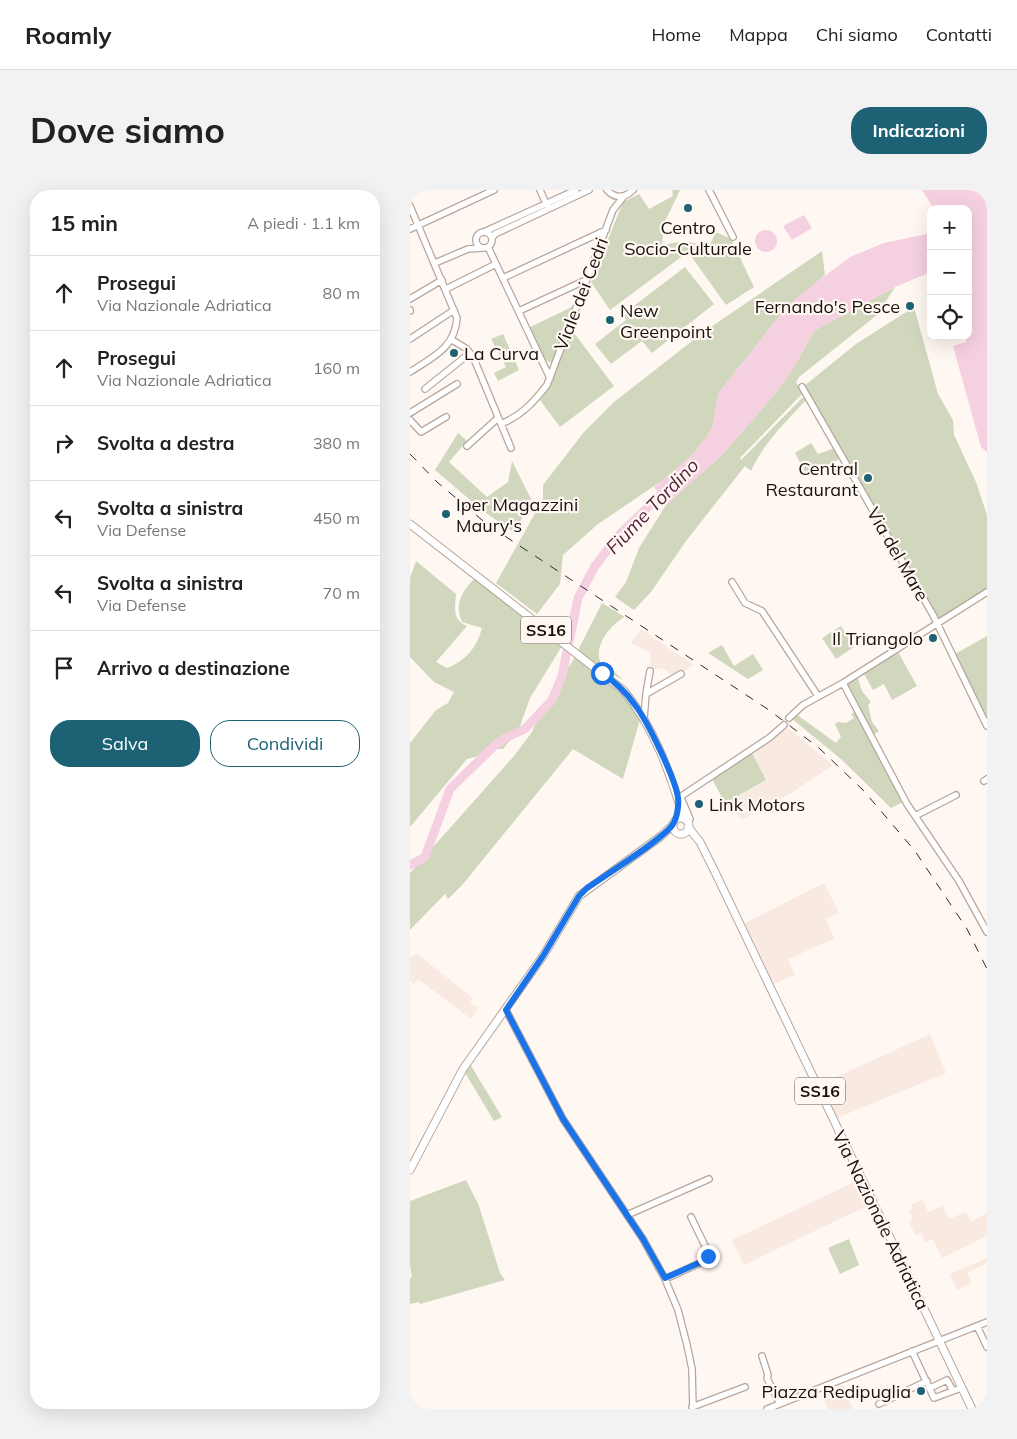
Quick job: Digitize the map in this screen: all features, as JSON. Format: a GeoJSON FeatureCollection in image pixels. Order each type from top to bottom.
{"type":"FeatureCollection","features":[{"type":"Feature","properties":{"kind":"main road","name":"Via Nazionale Adriatica"},"geometry":{"type":"LineString","coordinates":[[412,525],[602,673],[622,690],[642,716],[659,748],[687,823],[700,842],[972,1409]]}},
{"type":"Feature","properties":{"kind":"main road"},"geometry":{"type":"LineString","coordinates":[[678,798],[673,824],[675,832],[700,842]]}},
{"type":"Feature","properties":{"kind":"main road"},"geometry":{"type":"LineString","coordinates":[[410,1170],[462,1069],[543,956],[579,896],[587,888],[660,837],[678,818],[687,823],[681,834]]}},
{"type":"Feature","properties":{"kind":"main road"},"geometry":{"type":"LineString","coordinates":[[660,837],[681,834]]}},
{"type":"Feature","properties":{"kind":"street"},"geometry":{"type":"LineString","coordinates":[[410,229],[494,190]]}},
{"type":"Feature","properties":{"kind":"street"},"geometry":{"type":"LineString","coordinates":[[540,190],[547,206]]}},
{"type":"Feature","properties":{"kind":"street"},"geometry":{"type":"LineString","coordinates":[[435,263],[468,249],[485,248],[492,244],[492,238],[495,234],[576,190]]}},
{"type":"Feature","properties":{"kind":"street"},"geometry":{"type":"LineString","coordinates":[[468,249],[479,233],[589,190]]}},
{"type":"Feature","properties":{"kind":"street"},"geometry":{"type":"LineString","coordinates":[[607,190],[614,196],[624,196]]}},
{"type":"Feature","properties":{"kind":"street","name":"Viale dei Cedri"},"geometry":{"type":"LineString","coordinates":[[613,210],[624,196],[633,190]]}},
{"type":"Feature","properties":{"kind":"street"},"geometry":{"type":"LineString","coordinates":[[709,190],[733,237]]}},
{"type":"Feature","properties":{"kind":"street","name":"Viale dei Cedri"},"geometry":{"type":"LineString","coordinates":[[501,424],[517,418],[531,406],[550,378],[606,230],[613,210],[614,196]]}},
{"type":"Feature","properties":{"kind":"street"},"geometry":{"type":"LineString","coordinates":[[410,372],[452,340],[456,331],[457,318],[411,210]]}},
{"type":"Feature","properties":{"kind":"street"},"geometry":{"type":"LineString","coordinates":[[503,278],[606,230]]}},
{"type":"Feature","properties":{"kind":"street"},"geometry":{"type":"LineString","coordinates":[[484,232],[492,238]]}},
{"type":"Feature","properties":{"kind":"street"},"geometry":{"type":"LineString","coordinates":[[476,238],[477,243],[485,248],[496,264],[550,378]]}},
{"type":"Feature","properties":{"kind":"street"},"geometry":{"type":"LineString","coordinates":[[446,289],[496,264]]}},
{"type":"Feature","properties":{"kind":"street"},"geometry":{"type":"LineString","coordinates":[[410,299],[442,280]]}},
{"type":"Feature","properties":{"kind":"street"},"geometry":{"type":"LineString","coordinates":[[519,311],[586,280]]}},
{"type":"Feature","properties":{"kind":"street"},"geometry":{"type":"LineString","coordinates":[[410,339],[454,310]]}},
{"type":"Feature","properties":{"kind":"street"},"geometry":{"type":"LineString","coordinates":[[452,340],[470,353],[496,408],[498,418],[511,448]]}},
{"type":"Feature","properties":{"kind":"street"},"geometry":{"type":"LineString","coordinates":[[424,389],[470,353]]}},
{"type":"Feature","properties":{"kind":"street"},"geometry":{"type":"LineString","coordinates":[[543,364],[554,366]]}},
{"type":"Feature","properties":{"kind":"street"},"geometry":{"type":"LineString","coordinates":[[410,413],[456,384]]}},
{"type":"Feature","properties":{"kind":"street","name":"Via del Mare"},"geometry":{"type":"LineString","coordinates":[[802,387],[937,622],[987,726]]}},
{"type":"Feature","properties":{"kind":"street"},"geometry":{"type":"LineString","coordinates":[[410,420],[421,432],[446,417]]}},
{"type":"Feature","properties":{"kind":"street"},"geometry":{"type":"LineString","coordinates":[[467,446],[498,418]]}},
{"type":"Feature","properties":{"kind":"street"},"geometry":{"type":"LineString","coordinates":[[732,582],[745,603],[762,610],[818,696]]}},
{"type":"Feature","properties":{"kind":"street"},"geometry":{"type":"LineString","coordinates":[[789,718],[818,696],[843,683],[987,592]]}},
{"type":"Feature","properties":{"kind":"street"},"geometry":{"type":"LineString","coordinates":[[642,716],[650,671]]}},
{"type":"Feature","properties":{"kind":"street"},"geometry":{"type":"LineString","coordinates":[[646,694],[681,674]]}},
{"type":"Feature","properties":{"kind":"street"},"geometry":{"type":"LineString","coordinates":[[843,683],[915,816],[959,881],[987,932]]}},
{"type":"Feature","properties":{"kind":"street"},"geometry":{"type":"LineString","coordinates":[[687,823],[690,819],[681,798],[682,795],[769,738],[784,724]]}},
{"type":"Feature","properties":{"kind":"street"},"geometry":{"type":"LineString","coordinates":[[915,816],[956,795]]}},
{"type":"Feature","properties":{"kind":"street"},"geometry":{"type":"LineString","coordinates":[[506,1010],[563,1119],[627,1215],[665,1278],[678,1310],[692,1369],[692,1408],[745,1387]]}},
{"type":"Feature","properties":{"kind":"street"},"geometry":{"type":"LineString","coordinates":[[627,1215],[709,1179]]}},
{"type":"Feature","properties":{"kind":"street"},"geometry":{"type":"LineString","coordinates":[[665,1278],[708,1259],[708,1254],[691,1217]]}},
{"type":"Feature","properties":{"kind":"street"},"geometry":{"type":"LineString","coordinates":[[767,1409],[987,1322]]}},
{"type":"Feature","properties":{"kind":"street"},"geometry":{"type":"LineString","coordinates":[[977,1326],[987,1347]]}},
{"type":"Feature","properties":{"kind":"street"},"geometry":{"type":"LineString","coordinates":[[912,1352],[934,1398],[961,1388]]}},
{"type":"Feature","properties":{"kind":"street"},"geometry":{"type":"LineString","coordinates":[[762,1356],[768,1375],[767,1378],[780,1404]]}},
{"type":"Feature","properties":{"kind":"street"},"geometry":{"type":"LineString","coordinates":[[930,1388],[956,1376]]}},
{"type":"Feature","properties":{"kind":"street"},"geometry":{"type":"LineString","coordinates":[[948,1380],[952,1391]]}},
{"type":"Feature","properties":{"kind":"street"},"geometry":{"type":"LineString","coordinates":[[879,1404],[926,1381]]}},
{"type":"Feature","properties":{"kind":"shaded area"},"geometry":{"type":"Polygon","coordinates":[[[922,190],[987,190],[987,452],[981,447],[953,346],[966,342],[966,340],[972,340],[972,205],[931,205],[922,190]]]}},
{"type":"Feature","properties":{"kind":"shaded area"},"geometry":{"type":"Polygon","coordinates":[[[804,215],[812,228],[792,240],[783,226],[804,215]]]}},
{"type":"Feature","properties":{"kind":"shaded area"},"geometry":{"type":"Polygon","coordinates":[[[762,230],[770,230],[777,237],[777,245],[770,252],[762,252],[755,245],[755,237],[762,230]]]}},
{"type":"Feature","properties":{"kind":"shaded area"},"geometry":{"type":"Polygon","coordinates":[[[927,234],[927,274],[895,287],[817,329],[774,395],[721,456],[666,505],[654,487],[690,457],[707,437],[713,425],[718,394],[782,313],[797,297],[850,257],[884,243],[927,234]]]}},
{"type":"Feature","properties":{"kind":"shaded area"},"geometry":{"type":"Polygon","coordinates":[[[641,629],[694,665],[674,677],[663,668],[649,671],[651,653],[631,643],[641,629]]]}},
{"type":"Feature","properties":{"kind":"shaded area"},"geometry":{"type":"Polygon","coordinates":[[[788,728],[833,765],[788,795],[741,820],[737,812],[732,815],[725,803],[766,780],[751,751],[788,728]]]}},
{"type":"Feature","properties":{"kind":"shaded area"},"geometry":{"type":"Polygon","coordinates":[[[824,883],[839,913],[826,919],[834,939],[788,959],[795,975],[773,984],[745,923],[824,883]]]}},
{"type":"Feature","properties":{"kind":"shaded area"},"geometry":{"type":"Polygon","coordinates":[[[417,954],[473,998],[470,1003],[478,1008],[471,1019],[418,979],[414,984],[410,980],[410,957],[417,954]]]}},
{"type":"Feature","properties":{"kind":"shaded area"},"geometry":{"type":"Polygon","coordinates":[[[930,1034],[946,1073],[837,1118],[821,1084],[930,1034]]]}},
{"type":"Feature","properties":{"kind":"shaded area"},"geometry":{"type":"Polygon","coordinates":[[[859,1180],[871,1204],[744,1265],[732,1240],[859,1180]]]}},
{"type":"Feature","properties":{"kind":"shaded area"},"geometry":{"type":"Polygon","coordinates":[[[923,1200],[928,1212],[943,1206],[949,1219],[966,1212],[971,1221],[987,1213],[987,1236],[942,1258],[933,1239],[925,1243],[921,1233],[915,1235],[909,1222],[913,1220],[909,1210],[913,1209],[911,1204],[923,1200]]]}},
{"type":"Feature","properties":{"kind":"shaded area"},"geometry":{"type":"Polygon","coordinates":[[[987,1258],[987,1263],[967,1273],[972,1283],[957,1290],[950,1274],[987,1258]]]}},
{"type":"Feature","properties":{"kind":"shaded area"},"geometry":{"type":"Polygon","coordinates":[[[844,1385],[853,1409],[828,1409],[824,1400],[834,1396],[831,1390],[844,1385]]]}},
{"type":"Feature","properties":{"kind":"green space"},"geometry":{"type":"Polygon","coordinates":[[[672,190],[680,190],[664,224],[662,245],[685,241],[709,246],[716,232],[731,239],[754,287],[726,305],[688,252],[610,310],[591,282],[623,202],[639,194],[649,209],[673,196],[672,190]]]}},
{"type":"Feature","properties":{"kind":"green space"},"geometry":{"type":"Polygon","coordinates":[[[822,251],[825,275],[782,313],[718,394],[713,425],[707,437],[690,457],[669,476],[598,524],[563,555],[560,584],[537,614],[496,583],[543,499],[543,485],[584,432],[614,402],[705,331],[822,251]]]}},
{"type":"Feature","properties":{"kind":"green space"},"geometry":{"type":"Polygon","coordinates":[[[685,267],[714,304],[652,353],[642,341],[611,364],[595,344],[626,320],[622,315],[685,267]]]}},
{"type":"Feature","properties":{"kind":"green space"},"geometry":{"type":"Polygon","coordinates":[[[895,287],[877,315],[799,377],[796,382],[803,393],[740,458],[741,460],[802,398],[807,399],[783,424],[762,451],[751,471],[745,466],[686,541],[651,592],[634,610],[615,597],[626,582],[639,548],[666,505],[721,456],[774,395],[817,329],[895,287]]]}},
{"type":"Feature","properties":{"kind":"green space"},"geometry":{"type":"Polygon","coordinates":[[[574,306],[552,363],[545,360],[530,327],[574,306]]]}},
{"type":"Feature","properties":{"kind":"green space"},"geometry":{"type":"Polygon","coordinates":[[[914,307],[938,394],[953,420],[954,435],[976,482],[987,515],[987,590],[937,620],[804,386],[856,344],[914,307]]]}},
{"type":"Feature","properties":{"kind":"green space"},"geometry":{"type":"Polygon","coordinates":[[[571,329],[614,386],[560,427],[540,400],[550,387],[571,329]]]}},
{"type":"Feature","properties":{"kind":"green space"},"geometry":{"type":"Polygon","coordinates":[[[503,334],[519,370],[498,381],[494,373],[506,367],[491,339],[503,334]]]}},
{"type":"Feature","properties":{"kind":"green space"},"geometry":{"type":"Polygon","coordinates":[[[458,433],[467,441],[449,462],[487,497],[508,482],[512,461],[531,499],[515,533],[483,511],[435,470],[458,433]]]}},
{"type":"Feature","properties":{"kind":"green space"},"geometry":{"type":"Polygon","coordinates":[[[811,443],[818,454],[835,448],[841,458],[808,477],[795,453],[811,443]]]}},
{"type":"Feature","properties":{"kind":"green space"},"geometry":{"type":"Polygon","coordinates":[[[416,561],[456,594],[455,608],[457,617],[462,623],[467,626],[436,662],[447,668],[454,665],[470,653],[477,641],[482,628],[462,622],[459,610],[460,599],[474,579],[562,646],[530,698],[519,729],[503,749],[487,749],[482,755],[467,759],[410,827],[410,743],[436,710],[448,703],[454,692],[434,682],[410,657],[410,578],[416,561]]]}},
{"type":"Feature","properties":{"kind":"green space"},"geometry":{"type":"Polygon","coordinates":[[[602,603],[625,617],[605,635],[599,655],[607,671],[613,670],[623,680],[605,670],[600,676],[624,697],[640,720],[623,779],[573,749],[463,884],[448,899],[445,894],[410,930],[410,873],[514,756],[532,732],[545,703],[572,662],[602,603]]]}},
{"type":"Feature","properties":{"kind":"green space"},"geometry":{"type":"Polygon","coordinates":[[[841,626],[854,647],[836,659],[822,638],[841,626]]]}},
{"type":"Feature","properties":{"kind":"green space"},"geometry":{"type":"Polygon","coordinates":[[[987,636],[987,718],[955,654],[987,636]]]}},
{"type":"Feature","properties":{"kind":"green space"},"geometry":{"type":"Polygon","coordinates":[[[722,645],[734,666],[753,654],[763,670],[748,679],[708,653],[722,645]]]}},
{"type":"Feature","properties":{"kind":"green space"},"geometry":{"type":"Polygon","coordinates":[[[897,650],[917,686],[892,700],[884,684],[873,690],[863,672],[897,650]]]}},
{"type":"Feature","properties":{"kind":"green space"},"geometry":{"type":"Polygon","coordinates":[[[857,676],[862,691],[871,702],[868,705],[872,722],[879,731],[873,735],[846,684],[857,676]]]}},
{"type":"Feature","properties":{"kind":"green space"},"geometry":{"type":"Polygon","coordinates":[[[855,712],[903,802],[891,808],[842,760],[791,718],[796,714],[836,743],[841,737],[835,724],[838,722],[846,723],[854,718],[851,714],[855,712]]]}},
{"type":"Feature","properties":{"kind":"green space"},"geometry":{"type":"Polygon","coordinates":[[[751,751],[766,780],[725,803],[711,777],[751,751]]]}},
{"type":"Feature","properties":{"kind":"green space"},"geometry":{"type":"Polygon","coordinates":[[[470,1064],[502,1117],[494,1121],[464,1071],[470,1064]]]}},
{"type":"Feature","properties":{"kind":"green space"},"geometry":{"type":"Polygon","coordinates":[[[466,1180],[479,1206],[500,1273],[505,1280],[420,1304],[419,1302],[410,1304],[410,1278],[412,1277],[410,1266],[410,1201],[466,1180]]]}},
{"type":"Feature","properties":{"kind":"green space"},"geometry":{"type":"Polygon","coordinates":[[[849,1239],[859,1265],[840,1274],[828,1248],[849,1239]]]}},
{"type":"Feature","properties":{"kind":"waterway","name":"Fiume Tordino"},"geometry":{"type":"LineString","coordinates":[[410,865],[425,857],[450,789],[494,746],[505,738],[525,729],[552,700],[562,676],[578,598],[595,566],[619,535],[667,489]]}},
{"type":"Feature","properties":{"kind":"railway"},"geometry":{"type":"LineString","coordinates":[[410,454],[437,482],[488,525],[769,710],[819,748],[863,790],[915,851],[967,929],[987,969]]}},
{"type":"Feature","properties":{"kind":"place","name":"Centro Socio-Culturale"},"geometry":{"type":"Point","coordinates":[688,208]}},
{"type":"Feature","properties":{"kind":"place","name":"Fernando's Pesce"},"geometry":{"type":"Point","coordinates":[910,306]}},
{"type":"Feature","properties":{"kind":"place","name":"New Greenpoint"},"geometry":{"type":"Point","coordinates":[610,320]}},
{"type":"Feature","properties":{"kind":"place","name":"La Curva"},"geometry":{"type":"Point","coordinates":[454,353]}},
{"type":"Feature","properties":{"kind":"place","name":"Central Restaurant"},"geometry":{"type":"Point","coordinates":[868,478]}},
{"type":"Feature","properties":{"kind":"place","name":"Iper Magazzini Maury's"},"geometry":{"type":"Point","coordinates":[446,514]}},
{"type":"Feature","properties":{"kind":"place","name":"Il Triangolo"},"geometry":{"type":"Point","coordinates":[933,638]}},
{"type":"Feature","properties":{"kind":"place","name":"Link Motors"},"geometry":{"type":"Point","coordinates":[699,804]}},
{"type":"Feature","properties":{"kind":"place","name":"Piazza Redipuglia"},"geometry":{"type":"Point","coordinates":[921,1391]}},
{"type":"Feature","properties":{"kind":"route"},"geometry":{"type":"LineString","coordinates":[[602,673],[615,683],[636,706],[659,748],[678,798],[673,825],[660,837],[587,888],[579,896],[543,956],[506,1010],[563,1119],[643,1239],[665,1278],[708,1259],[708,1256]]}}]}
